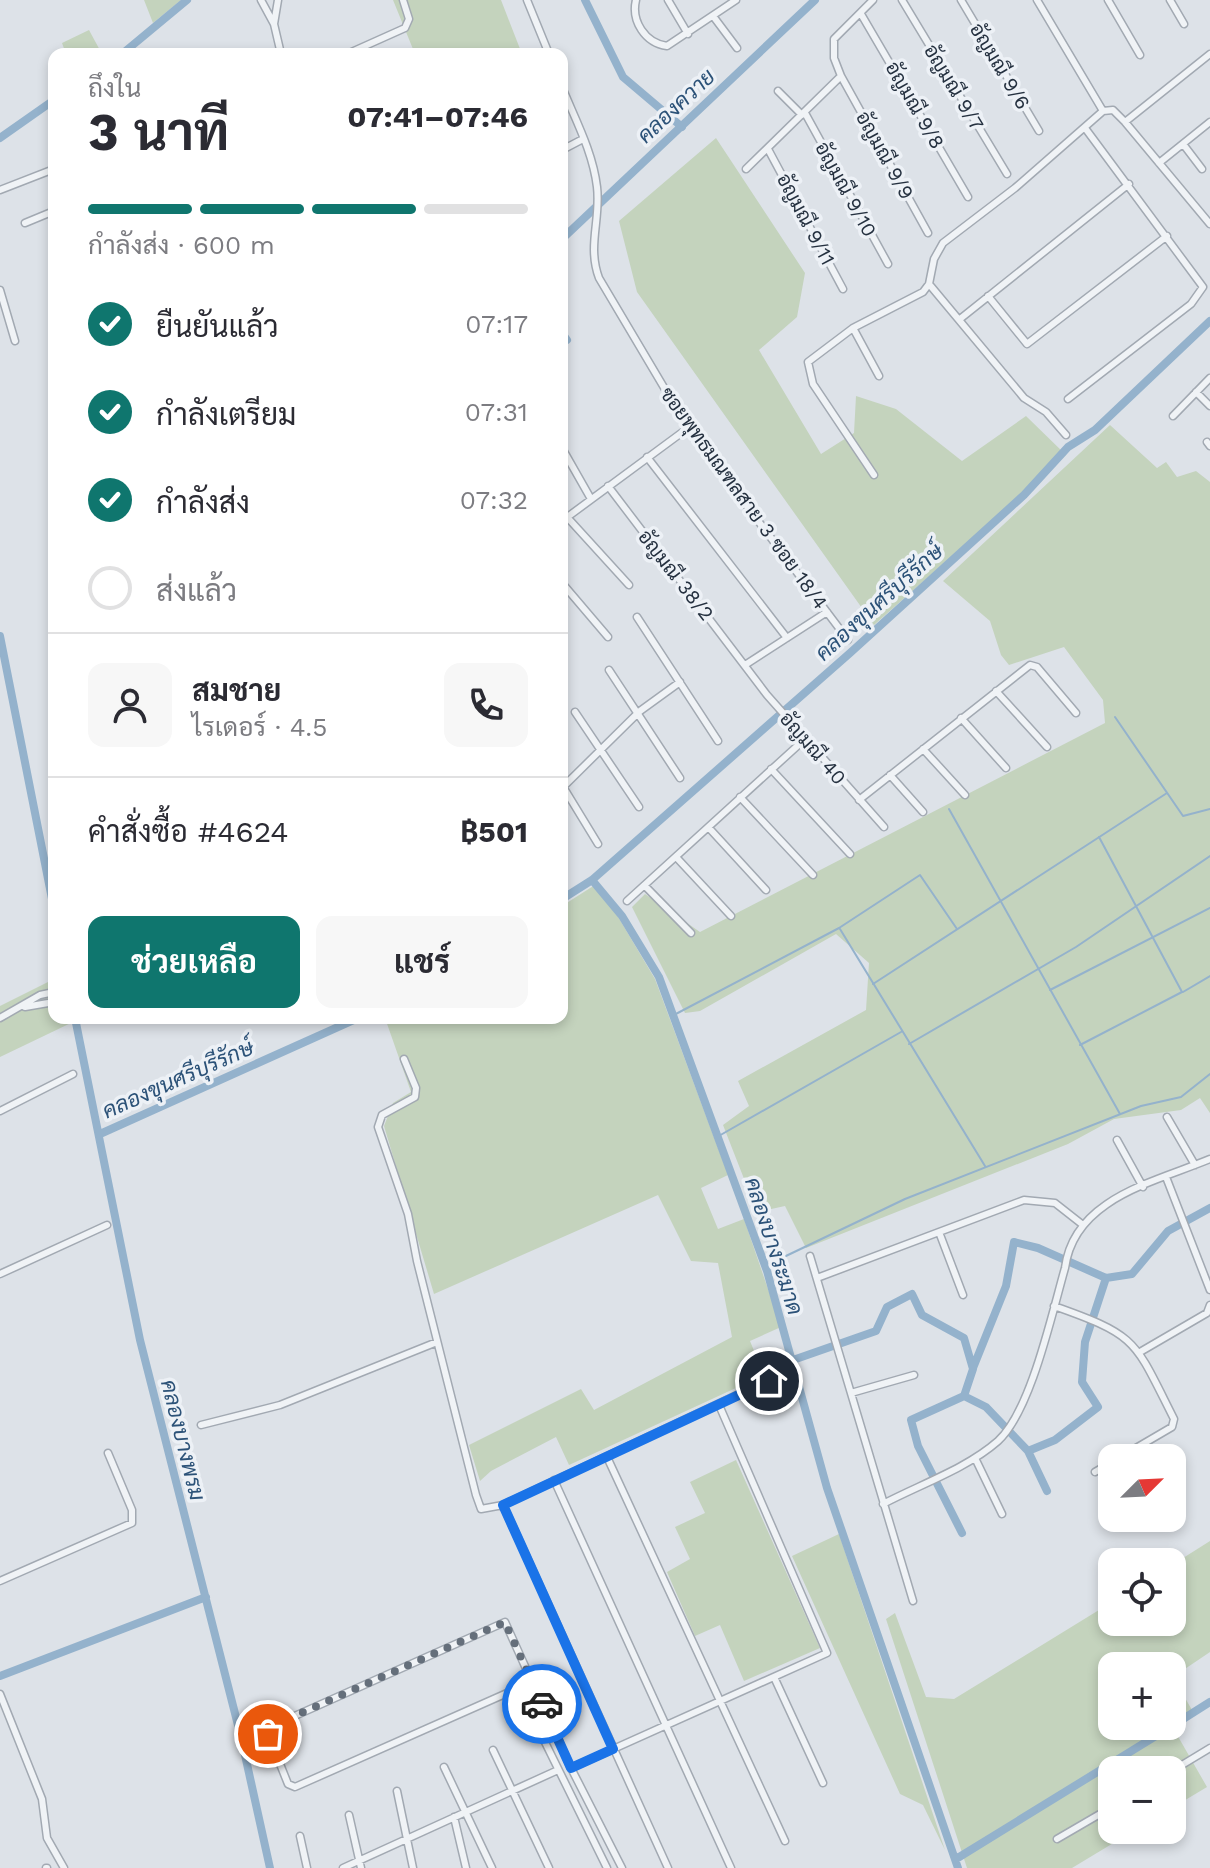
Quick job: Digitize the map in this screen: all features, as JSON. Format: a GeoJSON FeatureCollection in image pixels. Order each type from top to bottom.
{"type":"FeatureCollection","features":[{"type":"Feature","properties":{"kind":"street"},"geometry":{"type":"LineString","coordinates":[[261,0],[274,24],[280,48]]}},
{"type":"Feature","properties":{"kind":"street"},"geometry":{"type":"LineString","coordinates":[[274,24],[278,0]]}},
{"type":"Feature","properties":{"kind":"street"},"geometry":{"type":"LineString","coordinates":[[360,48],[405,28],[409,19],[403,0]]}},
{"type":"Feature","properties":{"kind":"street"},"geometry":{"type":"LineString","coordinates":[[527,0],[547,48]]}},
{"type":"Feature","properties":{"kind":"street"},"geometry":{"type":"LineString","coordinates":[[636,0],[634,16],[651,40],[667,46],[732,1]]}},
{"type":"Feature","properties":{"kind":"street"},"geometry":{"type":"LineString","coordinates":[[668,0],[688,34]]}},
{"type":"Feature","properties":{"kind":"street"},"geometry":{"type":"LineString","coordinates":[[746,169],[841,76],[834,58],[834,39],[873,0]]}},
{"type":"Feature","properties":{"kind":"street","name":"อัญมณี 9/7"},"geometry":{"type":"LineString","coordinates":[[902,0],[1007,174]]}},
{"type":"Feature","properties":{"kind":"street","name":"อัญมณี 9/6"},"geometry":{"type":"LineString","coordinates":[[961,0],[1039,131]]}},
{"type":"Feature","properties":{"kind":"street"},"geometry":{"type":"LineString","coordinates":[[1037,0],[1103,111]]}},
{"type":"Feature","properties":{"kind":"street"},"geometry":{"type":"LineString","coordinates":[[1108,0],[1140,55]]}},
{"type":"Feature","properties":{"kind":"street"},"geometry":{"type":"LineString","coordinates":[[1170,0],[1184,24]]}},
{"type":"Feature","properties":{"kind":"street","name":"อัญมณี 9/8"},"geometry":{"type":"LineString","coordinates":[[861,14],[968,197]]}},
{"type":"Feature","properties":{"kind":"street"},"geometry":{"type":"LineString","coordinates":[[713,16],[737,48]]}},
{"type":"Feature","properties":{"kind":"street"},"geometry":{"type":"LineString","coordinates":[[1125,122],[1210,54]]}},
{"type":"Feature","properties":{"kind":"street","name":"อัญมณี 9/9"},"geometry":{"type":"LineString","coordinates":[[841,76],[928,233]]}},
{"type":"Feature","properties":{"kind":"street","name":"อัญมณี 9/10"},"geometry":{"type":"LineString","coordinates":[[778,91],[804,114],[888,264]]}},
{"type":"Feature","properties":{"kind":"street","name":"ซอยพุทธมณฑลสาย 3 ซอย 18/4"},"geometry":{"type":"LineString","coordinates":[[568,102],[583,139],[598,195],[592,252],[599,278],[688,428],[848,640]]}},
{"type":"Feature","properties":{"kind":"street"},"geometry":{"type":"LineString","coordinates":[[874,475],[813,384],[808,368],[814,354],[853,328],[923,292],[929,284],[934,259],[943,243],[1015,188],[1103,111],[1113,110],[1125,122],[1210,224]]}},
{"type":"Feature","properties":{"kind":"street"},"geometry":{"type":"LineString","coordinates":[[1159,163],[1210,122]]}},
{"type":"Feature","properties":{"kind":"street"},"geometry":{"type":"LineString","coordinates":[[1068,399],[1200,295],[1202,282],[1085,128]]}},
{"type":"Feature","properties":{"kind":"street"},"geometry":{"type":"LineString","coordinates":[[568,147],[583,139]]}},
{"type":"Feature","properties":{"kind":"street"},"geometry":{"type":"LineString","coordinates":[[1183,144],[1202,169]]}},
{"type":"Feature","properties":{"kind":"street","name":"อัญมณี 9/11"},"geometry":{"type":"LineString","coordinates":[[768,149],[843,289]]}},
{"type":"Feature","properties":{"kind":"street"},"geometry":{"type":"LineString","coordinates":[[0,190],[48,171]]}},
{"type":"Feature","properties":{"kind":"street"},"geometry":{"type":"LineString","coordinates":[[960,319],[1129,184]]}},
{"type":"Feature","properties":{"kind":"street"},"geometry":{"type":"LineString","coordinates":[[25,223],[48,213]]}},
{"type":"Feature","properties":{"kind":"street"},"geometry":{"type":"LineString","coordinates":[[988,296],[1027,344],[1167,236]]}},
{"type":"Feature","properties":{"kind":"street"},"geometry":{"type":"LineString","coordinates":[[929,284],[1024,398],[1046,412],[1066,435]]}},
{"type":"Feature","properties":{"kind":"street"},"geometry":{"type":"LineString","coordinates":[[0,290],[15,341]]}},
{"type":"Feature","properties":{"kind":"street"},"geometry":{"type":"LineString","coordinates":[[853,328],[879,376]]}},
{"type":"Feature","properties":{"kind":"street"},"geometry":{"type":"LineString","coordinates":[[1173,416],[1210,378]]}},
{"type":"Feature","properties":{"kind":"street"},"geometry":{"type":"LineString","coordinates":[[1196,392],[1210,406]]}},
{"type":"Feature","properties":{"kind":"street"},"geometry":{"type":"LineString","coordinates":[[568,517],[688,428]]}},
{"type":"Feature","properties":{"kind":"street"},"geometry":{"type":"LineString","coordinates":[[647,457],[787,638]]}},
{"type":"Feature","properties":{"kind":"street"},"geometry":{"type":"LineString","coordinates":[[568,459],[591,499]]}},
{"type":"Feature","properties":{"kind":"street","name":"อัญมณี 38/2"},"geometry":{"type":"LineString","coordinates":[[608,486],[745,665]]}},
{"type":"Feature","properties":{"kind":"street"},"geometry":{"type":"LineString","coordinates":[[568,522],[629,585]]}},
{"type":"Feature","properties":{"kind":"street"},"geometry":{"type":"LineString","coordinates":[[568,590],[608,637]]}},
{"type":"Feature","properties":{"kind":"street"},"geometry":{"type":"LineString","coordinates":[[745,665],[827,612]]}},
{"type":"Feature","properties":{"kind":"street"},"geometry":{"type":"LineString","coordinates":[[637,617],[718,741]]}},
{"type":"Feature","properties":{"kind":"street","name":"อัญมณี 40"},"geometry":{"type":"LineString","coordinates":[[745,665],[802,736],[884,827]]}},
{"type":"Feature","properties":{"kind":"street"},"geometry":{"type":"LineString","coordinates":[[859,800],[1026,667],[1037,667],[1076,713]]}},
{"type":"Feature","properties":{"kind":"street"},"geometry":{"type":"LineString","coordinates":[[609,670],[680,778]]}},
{"type":"Feature","properties":{"kind":"street"},"geometry":{"type":"LineString","coordinates":[[568,781],[637,713],[680,682]]}},
{"type":"Feature","properties":{"kind":"street"},"geometry":{"type":"LineString","coordinates":[[996,691],[1047,747]]}},
{"type":"Feature","properties":{"kind":"street"},"geometry":{"type":"LineString","coordinates":[[575,712],[639,807]]}},
{"type":"Feature","properties":{"kind":"street"},"geometry":{"type":"LineString","coordinates":[[961,718],[1006,768]]}},
{"type":"Feature","properties":{"kind":"street"},"geometry":{"type":"LineString","coordinates":[[627,901],[709,828],[802,736]]}},
{"type":"Feature","properties":{"kind":"street"},"geometry":{"type":"LineString","coordinates":[[923,749],[965,795]]}},
{"type":"Feature","properties":{"kind":"street"},"geometry":{"type":"LineString","coordinates":[[771,769],[850,854]]}},
{"type":"Feature","properties":{"kind":"street"},"geometry":{"type":"LineString","coordinates":[[890,775],[923,812]]}},
{"type":"Feature","properties":{"kind":"street"},"geometry":{"type":"LineString","coordinates":[[568,796],[598,844]]}},
{"type":"Feature","properties":{"kind":"street"},"geometry":{"type":"LineString","coordinates":[[740,797],[813,875]]}},
{"type":"Feature","properties":{"kind":"street"},"geometry":{"type":"LineString","coordinates":[[709,828],[766,890]]}},
{"type":"Feature","properties":{"kind":"street"},"geometry":{"type":"LineString","coordinates":[[676,857],[731,916]]}},
{"type":"Feature","properties":{"kind":"street"},"geometry":{"type":"LineString","coordinates":[[645,886],[691,933]]}},
{"type":"Feature","properties":{"kind":"street"},"geometry":{"type":"LineString","coordinates":[[0,1018],[48,993]]}},
{"type":"Feature","properties":{"kind":"street"},"geometry":{"type":"LineString","coordinates":[[22,1007],[48,1003]]}},
{"type":"Feature","properties":{"kind":"street"},"geometry":{"type":"LineString","coordinates":[[404,1059],[416,1088],[415,1097],[382,1115],[378,1127],[408,1214],[437,1342],[481,1509],[503,1505],[794,1368]]}},
{"type":"Feature","properties":{"kind":"street"},"geometry":{"type":"LineString","coordinates":[[0,1111],[73,1074]]}},
{"type":"Feature","properties":{"kind":"street"},"geometry":{"type":"LineString","coordinates":[[1167,1117],[1195,1165]]}},
{"type":"Feature","properties":{"kind":"street"},"geometry":{"type":"LineString","coordinates":[[1117,1140],[1143,1187]]}},
{"type":"Feature","properties":{"kind":"street"},"geometry":{"type":"LineString","coordinates":[[883,1504],[975,1458],[1000,1439],[1016,1417],[1054,1306],[1067,1251],[1083,1225],[1109,1200],[1210,1159]]}},
{"type":"Feature","properties":{"kind":"street"},"geometry":{"type":"LineString","coordinates":[[1166,1177],[1190,1231],[1210,1290]]}},
{"type":"Feature","properties":{"kind":"street"},"geometry":{"type":"LineString","coordinates":[[817,1278],[1024,1200],[1039,1199],[1055,1203],[1083,1225]]}},
{"type":"Feature","properties":{"kind":"street"},"geometry":{"type":"LineString","coordinates":[[0,1274],[107,1225]]}},
{"type":"Feature","properties":{"kind":"street"},"geometry":{"type":"LineString","coordinates":[[939,1232],[963,1295]]}},
{"type":"Feature","properties":{"kind":"street"},"geometry":{"type":"LineString","coordinates":[[1199,1259],[1210,1254]]}},
{"type":"Feature","properties":{"kind":"street"},"geometry":{"type":"LineString","coordinates":[[810,1256],[913,1601]]}},
{"type":"Feature","properties":{"kind":"street"},"geometry":{"type":"LineString","coordinates":[[1140,1352],[1207,1313],[1210,1305]]}},
{"type":"Feature","properties":{"kind":"street"},"geometry":{"type":"LineString","coordinates":[[1054,1306],[1105,1324],[1124,1335],[1140,1352],[1175,1424],[1142,1444]]}},
{"type":"Feature","properties":{"kind":"street"},"geometry":{"type":"LineString","coordinates":[[201,1425],[280,1405],[437,1342]]}},
{"type":"Feature","properties":{"kind":"street"},"geometry":{"type":"LineString","coordinates":[[851,1393],[914,1375]]}},
{"type":"Feature","properties":{"kind":"street"},"geometry":{"type":"LineString","coordinates":[[571,1768],[827,1653],[719,1405]]}},
{"type":"Feature","properties":{"kind":"street"},"geometry":{"type":"LineString","coordinates":[[0,1581],[132,1523],[132,1510],[108,1453]]}},
{"type":"Feature","properties":{"kind":"street"},"geometry":{"type":"LineString","coordinates":[[607,1457],[785,1841]]}},
{"type":"Feature","properties":{"kind":"street"},"geometry":{"type":"LineString","coordinates":[[975,1458],[1002,1514]]}},
{"type":"Feature","properties":{"kind":"street"},"geometry":{"type":"LineString","coordinates":[[554,1480],[731,1868]]}},
{"type":"Feature","properties":{"kind":"street"},"geometry":{"type":"LineString","coordinates":[[503,1505],[668,1868]]}},
{"type":"Feature","properties":{"kind":"street"},"geometry":{"type":"LineString","coordinates":[[532,1682],[295,1787],[288,1784],[268,1734],[270,1727],[499,1623],[508,1626],[571,1768],[622,1868]]}},
{"type":"Feature","properties":{"kind":"street"},"geometry":{"type":"LineString","coordinates":[[774,1677],[823,1783]]}},
{"type":"Feature","properties":{"kind":"street"},"geometry":{"type":"LineString","coordinates":[[0,1694],[42,1799],[47,1838],[62,1865],[48,1867]]}},
{"type":"Feature","properties":{"kind":"street"},"geometry":{"type":"LineString","coordinates":[[539,1730],[607,1868]]}},
{"type":"Feature","properties":{"kind":"street"},"geometry":{"type":"LineString","coordinates":[[1186,1763],[1210,1748]]}},
{"type":"Feature","properties":{"kind":"street"},"geometry":{"type":"LineString","coordinates":[[493,1750],[549,1868]]}},
{"type":"Feature","properties":{"kind":"street"},"geometry":{"type":"LineString","coordinates":[[444,1767],[492,1868]]}},
{"type":"Feature","properties":{"kind":"street"},"geometry":{"type":"LineString","coordinates":[[343,1868],[360,1864],[407,1838],[558,1770]]}},
{"type":"Feature","properties":{"kind":"street"},"geometry":{"type":"LineString","coordinates":[[397,1791],[413,1868]]}},
{"type":"Feature","properties":{"kind":"street"},"geometry":{"type":"LineString","coordinates":[[349,1815],[360,1864]]}},
{"type":"Feature","properties":{"kind":"street"},"geometry":{"type":"LineString","coordinates":[[1057,1839],[1098,1815]]}},
{"type":"Feature","properties":{"kind":"street"},"geometry":{"type":"LineString","coordinates":[[454,1817],[466,1868]]}},
{"type":"Feature","properties":{"kind":"street"},"geometry":{"type":"LineString","coordinates":[[300,1836],[307,1868]]}},
{"type":"Feature","properties":{"kind":"green space"},"geometry":{"type":"Polygon","coordinates":[[[144,0],[181,0],[153,23],[144,0]]]}},
{"type":"Feature","properties":{"kind":"green space"},"geometry":{"type":"Polygon","coordinates":[[[393,0],[501,0],[520,48],[413,48],[393,0]]]}},
{"type":"Feature","properties":{"kind":"green space"},"geometry":{"type":"Polygon","coordinates":[[[89,30],[99,48],[64,48],[62,43],[89,30]]]}},
{"type":"Feature","properties":{"kind":"green space"},"geometry":{"type":"Polygon","coordinates":[[[716,138],[805,273],[797,317],[759,350],[821,454],[854,433],[856,396],[896,409],[962,461],[1026,416],[1066,455],[874,625],[637,292],[619,221],[716,138]]]}},
{"type":"Feature","properties":{"kind":"green space"},"geometry":{"type":"Polygon","coordinates":[[[1110,425],[1157,468],[1166,462],[1177,477],[1196,471],[1210,482],[1210,1113],[1200,1098],[1181,1110],[1114,1119],[1068,1144],[806,1248],[785,1206],[757,1212],[723,1125],[749,1106],[738,1081],[866,1010],[869,963],[836,934],[700,1011],[685,1013],[632,907],[645,894],[700,932],[1105,723],[1103,700],[1064,647],[1009,665],[1001,655],[990,621],[943,581],[1110,425]]]}},
{"type":"Feature","properties":{"kind":"green space"},"geometry":{"type":"Polygon","coordinates":[[[598,883],[655,979],[728,1175],[701,1188],[718,1229],[744,1219],[781,1327],[750,1341],[764,1375],[569,1465],[556,1437],[491,1471],[480,1481],[469,1445],[581,1389],[594,1410],[732,1337],[718,1263],[691,1261],[658,1195],[434,1294],[384,1126],[393,1103],[411,1092],[387,1024],[568,1024],[568,902],[598,883]]]}},
{"type":"Feature","properties":{"kind":"green space"},"geometry":{"type":"Polygon","coordinates":[[[48,982],[48,1024],[69,1024],[0,1057],[0,1006],[48,982]]]}},
{"type":"Feature","properties":{"kind":"green space"},"geometry":{"type":"Polygon","coordinates":[[[736,1460],[820,1648],[744,1681],[720,1625],[695,1636],[667,1572],[690,1559],[675,1527],[705,1513],[690,1482],[736,1460]]]}},
{"type":"Feature","properties":{"kind":"green space"},"geometry":{"type":"Polygon","coordinates":[[[839,1534],[945,1850],[923,1805],[900,1794],[792,1556],[839,1534]]]}},
{"type":"Feature","properties":{"kind":"green space"},"geometry":{"type":"Polygon","coordinates":[[[1210,1541],[1210,1652],[1186,1668],[1186,1652],[1098,1652],[1098,1740],[1180,1740],[1207,1787],[1186,1800],[1186,1756],[1098,1756],[1098,1844],[1112,1844],[1072,1868],[967,1868],[886,1619],[895,1613],[926,1697],[954,1699],[1098,1611],[1098,1636],[1186,1636],[1186,1556],[1210,1541]]]}},
{"type":"Feature","properties":{"kind":"green space"},"geometry":{"type":"Polygon","coordinates":[[[1186,1700],[1192,1710],[1186,1714],[1186,1700]]]}},
{"type":"Feature","properties":{"kind":"waterway"},"geometry":{"type":"LineString","coordinates":[[129,48],[187,0]]}},
{"type":"Feature","properties":{"kind":"waterway"},"geometry":{"type":"LineString","coordinates":[[585,0],[623,77],[682,127]]}},
{"type":"Feature","properties":{"kind":"waterway","name":"คลองควาย"},"geometry":{"type":"LineString","coordinates":[[568,233],[815,0]]}},
{"type":"Feature","properties":{"kind":"waterway"},"geometry":{"type":"LineString","coordinates":[[0,138],[48,104]]}},
{"type":"Feature","properties":{"kind":"waterway","name":"คลองขุนศรีบุรีรักษ์"},"geometry":{"type":"LineString","coordinates":[[568,895],[592,880],[850,653],[1024,495],[1068,447],[1095,430],[1210,321]]}},
{"type":"Feature","properties":{"kind":"waterway","name":"คลองบางพรม"},"geometry":{"type":"LineString","coordinates":[[0,636],[48,879]]}},
{"type":"Feature","properties":{"kind":"waterway"},"geometry":{"type":"LineString","coordinates":[[1115,717],[1183,816],[1210,809]]}},
{"type":"Feature","properties":{"kind":"waterway"},"geometry":{"type":"LineString","coordinates":[[873,984],[1167,793]]}},
{"type":"Feature","properties":{"kind":"waterway"},"geometry":{"type":"LineString","coordinates":[[949,809],[1120,1114]]}},
{"type":"Feature","properties":{"kind":"waterway"},"geometry":{"type":"LineString","coordinates":[[1080,1045],[1182,992],[1099,837]]}},
{"type":"Feature","properties":{"kind":"waterway"},"geometry":{"type":"LineString","coordinates":[[909,1044],[1076,947],[1210,856]]}},
{"type":"Feature","properties":{"kind":"waterway"},"geometry":{"type":"LineString","coordinates":[[672,1016],[839,928],[920,875],[957,929]]}},
{"type":"Feature","properties":{"kind":"waterway","name":"คลองบางระมาด"},"geometry":{"type":"LineString","coordinates":[[592,880],[622,916],[659,977],[767,1271],[827,1488],[958,1868]]}},
{"type":"Feature","properties":{"kind":"waterway"},"geometry":{"type":"LineString","coordinates":[[1050,990],[1210,908]]}},
{"type":"Feature","properties":{"kind":"waterway"},"geometry":{"type":"LineString","coordinates":[[840,929],[985,1166]]}},
{"type":"Feature","properties":{"kind":"waterway"},"geometry":{"type":"LineString","coordinates":[[1183,992],[1210,976]]}},
{"type":"Feature","properties":{"kind":"waterway","name":"คลองบางพรม"},"geometry":{"type":"LineString","coordinates":[[76,1024],[140,1340],[241,1737],[270,1868]]}},
{"type":"Feature","properties":{"kind":"waterway","name":"คลองขุนศรีบุรีรักษ์"},"geometry":{"type":"LineString","coordinates":[[100,1134],[345,1024]]}},
{"type":"Feature","properties":{"kind":"waterway"},"geometry":{"type":"LineString","coordinates":[[717,1137],[901,1032]]}},
{"type":"Feature","properties":{"kind":"waterway"},"geometry":{"type":"LineString","coordinates":[[765,1266],[905,1199],[1141,1106],[1181,1097],[1210,1074]]}},
{"type":"Feature","properties":{"kind":"waterway"},"geometry":{"type":"LineString","coordinates":[[973,1368],[1006,1286],[1014,1242],[1038,1248],[1106,1278],[1132,1274],[1168,1231],[1210,1208]]}},
{"type":"Feature","properties":{"kind":"waterway"},"geometry":{"type":"LineString","coordinates":[[1047,1491],[1028,1451],[1055,1440],[1098,1407],[1082,1382],[1085,1342],[1106,1278]]}},
{"type":"Feature","properties":{"kind":"waterway"},"geometry":{"type":"LineString","coordinates":[[793,1360],[876,1331],[887,1307],[912,1294],[922,1315],[964,1338],[973,1369],[964,1396],[911,1420],[918,1446],[962,1533]]}},
{"type":"Feature","properties":{"kind":"waterway"},"geometry":{"type":"LineString","coordinates":[[964,1396],[986,1407],[1028,1451]]}},
{"type":"Feature","properties":{"kind":"waterway"},"geometry":{"type":"LineString","coordinates":[[0,1676],[206,1597]]}},
{"type":"Feature","properties":{"kind":"waterway"},"geometry":{"type":"LineString","coordinates":[[1186,1717],[1210,1702]]}},
{"type":"Feature","properties":{"kind":"waterway"},"geometry":{"type":"LineString","coordinates":[[956,1859],[1149,1740]]}},
{"type":"Feature","properties":{"kind":"way so far"},"geometry":{"type":"LineString","coordinates":[[268,1734],[270,1727],[505,1622],[542,1704]]}},
{"type":"Feature","properties":{"kind":"route"},"geometry":{"type":"LineString","coordinates":[[542,1704],[571,1768],[613,1749],[503,1505],[769,1381]]}}]}
